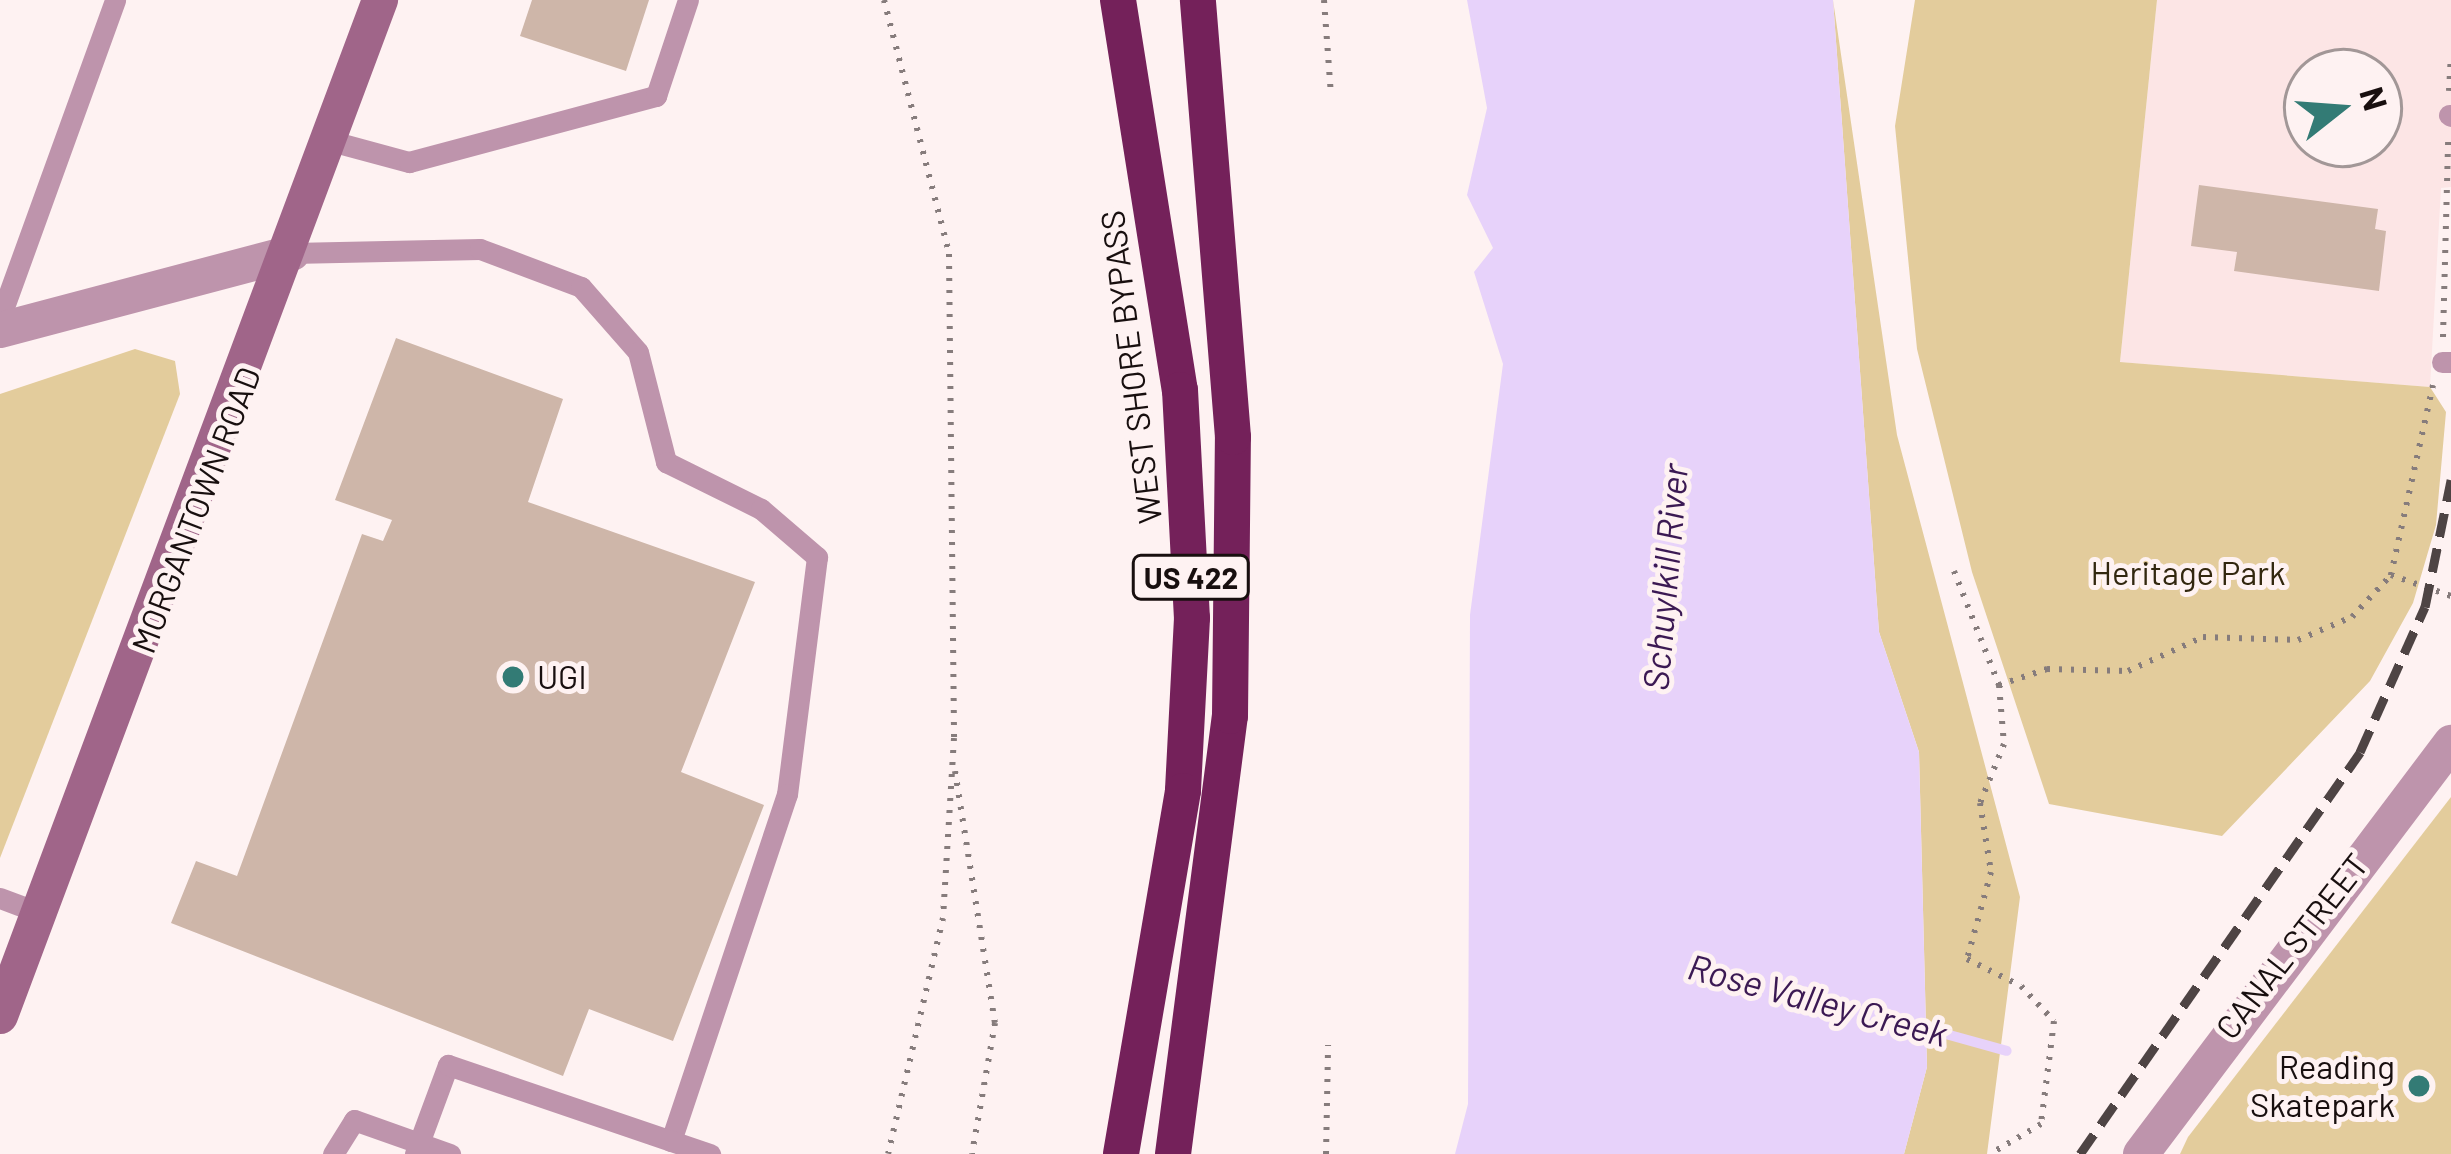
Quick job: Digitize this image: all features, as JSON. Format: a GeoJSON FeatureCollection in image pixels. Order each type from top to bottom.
{"type":"FeatureCollection","features":[{"type":"Feature","properties":{"kind":"highway","name":"WEST SHORE BYPASS"},"geometry":{"type":"LineString","coordinates":[[1118,0],[1180,390],[1192,618],[1183,791],[1121,1154]]}},
{"type":"Feature","properties":{"kind":"highway","name":"US 422"},"geometry":{"type":"LineString","coordinates":[[1173,1154],[1230,716],[1233,436],[1198,0]]}},
{"type":"Feature","properties":{"kind":"main road","name":"MORGANTOWN ROAD"},"geometry":{"type":"LineString","coordinates":[[0,1016],[292,253],[380,0]]}},
{"type":"Feature","properties":{"kind":"street"},"geometry":{"type":"LineString","coordinates":[[0,330],[292,253]]}},
{"type":"Feature","properties":{"kind":"street","name":"CANAL STREET"},"geometry":{"type":"LineString","coordinates":[[2141,1154],[2451,743]]}},
{"type":"Feature","properties":{"kind":"lane"},"geometry":{"type":"LineString","coordinates":[[0,318],[115,0]]}},
{"type":"Feature","properties":{"kind":"lane"},"geometry":{"type":"LineString","coordinates":[[331,141],[409,162],[656,96],[688,0]]}},
{"type":"Feature","properties":{"kind":"lane"},"geometry":{"type":"LineString","coordinates":[[292,253],[480,249],[581,287],[638,352],[666,461],[761,509],[818,556],[788,794],[671,1141]]}},
{"type":"Feature","properties":{"kind":"lane"},"geometry":{"type":"LineString","coordinates":[[0,898],[40,913]]}},
{"type":"Feature","properties":{"kind":"lane"},"geometry":{"type":"LineString","coordinates":[[417,1148],[448,1065],[710,1154]]}},
{"type":"Feature","properties":{"kind":"lane"},"geometry":{"type":"LineString","coordinates":[[333,1154],[354,1120],[417,1148],[450,1154]]}},
{"type":"Feature","properties":{"kind":"lane"},"geometry":{"type":"LineString","coordinates":[[634,1154],[643,1131]]}},
{"type":"Feature","properties":{"kind":"path"},"geometry":{"type":"LineString","coordinates":[[884,0],[949,254],[953,756],[944,918],[888,1154]]}},
{"type":"Feature","properties":{"kind":"path"},"geometry":{"type":"LineString","coordinates":[[1324,0],[1330,95]]}},
{"type":"Feature","properties":{"kind":"path"},"geometry":{"type":"LineString","coordinates":[[1954,572],[1999,685],[2004,744],[1980,803],[1991,872],[1967,958],[2021,986],[2054,1021],[2041,1124],[1990,1154]]}},
{"type":"Feature","properties":{"kind":"path"},"geometry":{"type":"LineString","coordinates":[[1999,685],[2047,669],[2128,671],[2203,637],[2298,640],[2352,616],[2391,575]]}},
{"type":"Feature","properties":{"kind":"path"},"geometry":{"type":"LineString","coordinates":[[953,756],[995,1023],[972,1154]]}},
{"type":"Feature","properties":{"kind":"path"},"geometry":{"type":"LineString","coordinates":[[1326,1154],[1328,1045]]}},
{"type":"Feature","properties":{"kind":"shaded area"},"geometry":{"type":"Polygon","coordinates":[[[2157,0],[2451,0],[2451,187],[2441,188],[2430,387],[2120,362],[2157,0]]]}},
{"type":"Feature","properties":{"kind":"green space"},"geometry":{"type":"Polygon","coordinates":[[[1833,0],[1897,435],[2020,897],[1987,1154],[1904,1154],[1927,1067],[1919,752],[1879,632],[1833,0]]]}},
{"type":"Feature","properties":{"kind":"green space","name":"Heritage Park"},"geometry":{"type":"Polygon","coordinates":[[[1915,0],[2157,0],[2120,362],[2430,387],[2446,412],[2436,525],[2413,603],[2370,681],[2222,836],[2049,804],[1972,572],[1917,349],[1895,126],[1915,0]]]}},
{"type":"Feature","properties":{"kind":"green space"},"geometry":{"type":"Polygon","coordinates":[[[135,349],[175,361],[180,394],[0,858],[0,394],[135,349]]]}},
{"type":"Feature","properties":{"kind":"green space"},"geometry":{"type":"Polygon","coordinates":[[[2451,797],[2451,1154],[2180,1154],[2188,1137],[2451,797]]]}},
{"type":"Feature","properties":{"kind":"water","name":"Schuylkill River"},"geometry":{"type":"Polygon","coordinates":[[[1467,0],[1833,0],[1879,632],[1919,752],[1927,1067],[1904,1154],[1455,1154],[1468,1104],[1470,615],[1503,364],[1474,272],[1493,248],[1467,195],[1487,108],[1467,0]]]}},
{"type":"Feature","properties":{"kind":"building"},"geometry":{"type":"Polygon","coordinates":[[[532,0],[649,0],[626,71],[520,36],[532,0]]]}},
{"type":"Feature","properties":{"kind":"building"},"geometry":{"type":"Polygon","coordinates":[[[2199,185],[2378,209],[2375,229],[2386,231],[2379,291],[2234,271],[2237,252],[2191,246],[2199,185]]]}},
{"type":"Feature","properties":{"kind":"building","name":"UGI"},"geometry":{"type":"Polygon","coordinates":[[[396,338],[563,399],[528,502],[755,582],[681,772],[764,805],[673,1041],[589,1009],[563,1076],[171,923],[196,861],[237,876],[362,534],[383,541],[392,520],[335,500],[396,338]]]}},
{"type":"Feature","properties":{"kind":"waterway","name":"Rose Valley Creek"},"geometry":{"type":"LineString","coordinates":[[1917,1026],[2007,1051]]}},
{"type":"Feature","properties":{"kind":"railway"},"geometry":{"type":"LineString","coordinates":[[2080,1154],[2360,752],[2425,607],[2451,480]]}},
{"type":"Feature","properties":{"kind":"place","name":"UGI"},"geometry":{"type":"Point","coordinates":[513,677]}},
{"type":"Feature","properties":{"kind":"place","name":"Reading Skatepark"},"geometry":{"type":"Point","coordinates":[2419,1086]}}]}
